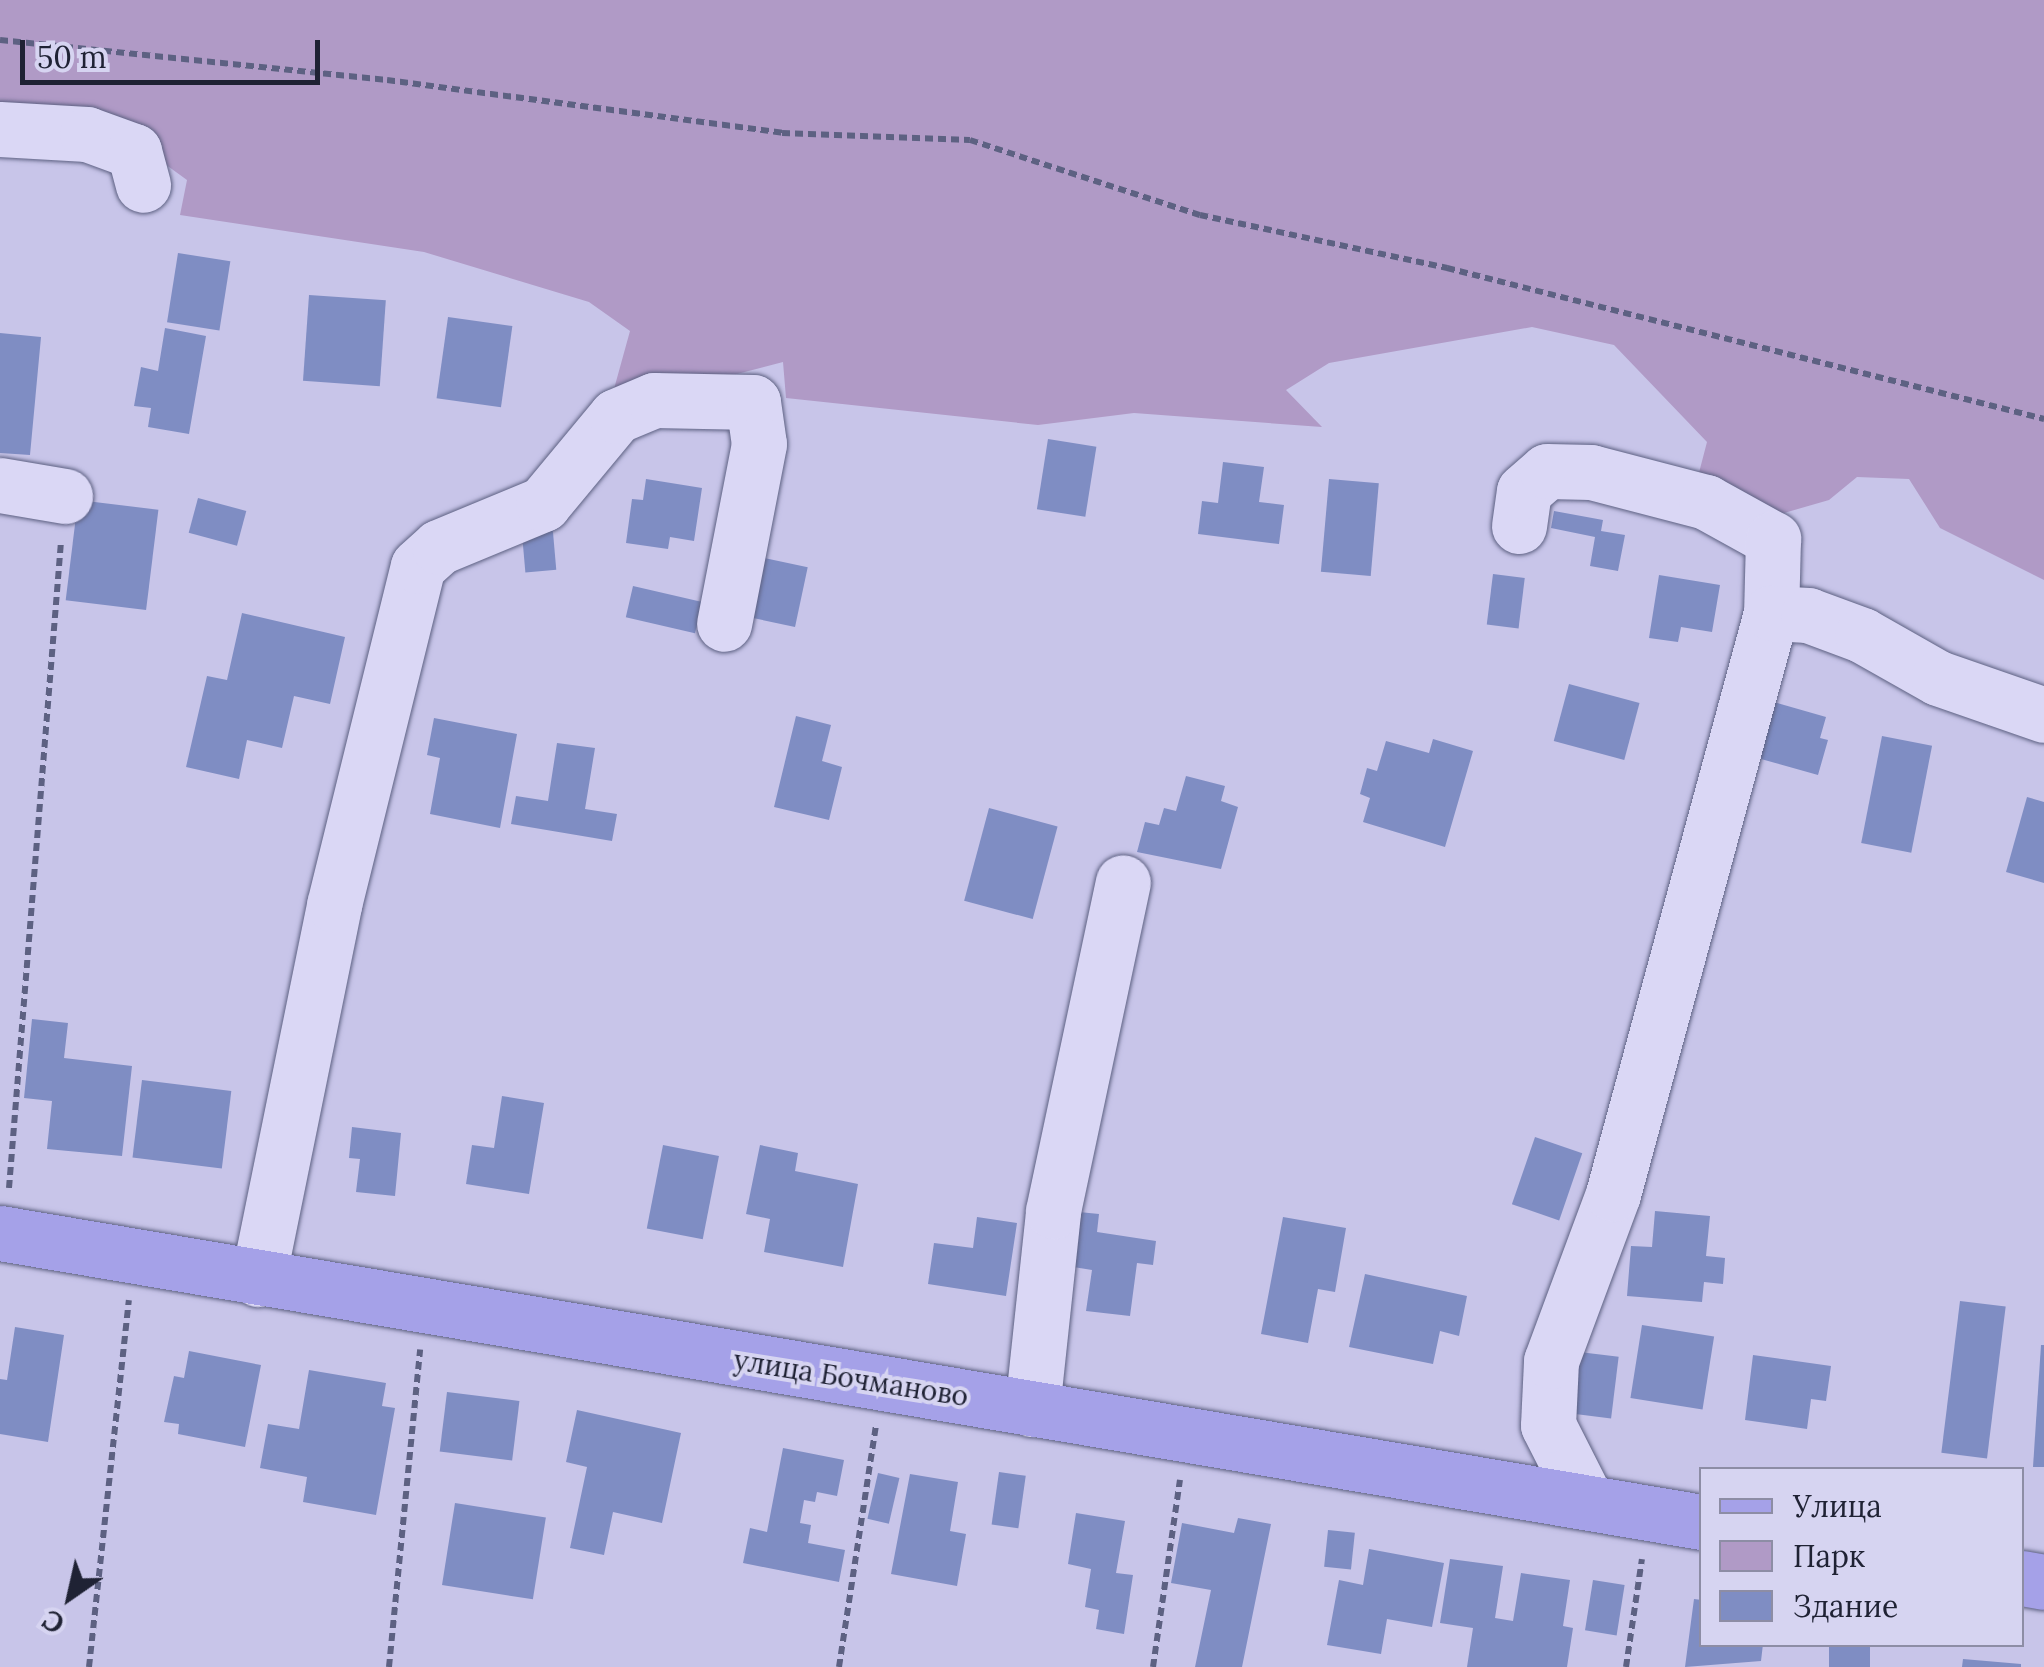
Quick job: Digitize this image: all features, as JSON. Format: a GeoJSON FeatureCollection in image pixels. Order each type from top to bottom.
{"type":"FeatureCollection","features":[{"type":"Feature","properties":{"kind":"main road","name":"улица Бочманово"},"geometry":{"type":"LineString","coordinates":[[2,1230],[423,1310],[882,1383],[1699,1521]]}},
{"type":"Feature","properties":{"kind":"street"},"geometry":{"type":"LineString","coordinates":[[0,128],[87,134],[134,151],[143,184]]}},
{"type":"Feature","properties":{"kind":"street"},"geometry":{"type":"LineString","coordinates":[[258,1278],[334,905],[418,566],[440,547],[543,504],[616,416],[654,400],[753,402],[759,444],[724,624]]}},
{"type":"Feature","properties":{"kind":"street"},"geometry":{"type":"LineString","coordinates":[[1519,526],[1524,491],[1547,471],[1591,472],[1706,502],[1773,540],[1771,612],[1612,1194],[1551,1361],[1548,1426],[1587,1502]]}},
{"type":"Feature","properties":{"kind":"street"},"geometry":{"type":"LineString","coordinates":[[0,485],[64,496]]}},
{"type":"Feature","properties":{"kind":"street"},"geometry":{"type":"LineString","coordinates":[[1771,612],[1808,615],[1862,635],[1938,678],[2044,715]]}},
{"type":"Feature","properties":{"kind":"street"},"geometry":{"type":"LineString","coordinates":[[1032,1409],[1053,1210],[1123,882]]}},
{"type":"Feature","properties":{"kind":"path"},"geometry":{"type":"LineString","coordinates":[[0,40],[388,80],[782,134],[970,140],[1200,214],[1447,268],[2044,419]]}},
{"type":"Feature","properties":{"kind":"path"},"geometry":{"type":"LineString","coordinates":[[2,1230],[64,496]]}},
{"type":"Feature","properties":{"kind":"path"},"geometry":{"type":"LineString","coordinates":[[89,1667],[134,1255]]}},
{"type":"Feature","properties":{"kind":"path"},"geometry":{"type":"LineString","coordinates":[[390,1667],[423,1310]]}},
{"type":"Feature","properties":{"kind":"path"},"geometry":{"type":"LineString","coordinates":[[839,1667],[882,1383]]}},
{"type":"Feature","properties":{"kind":"path"},"geometry":{"type":"LineString","coordinates":[[1153,1667],[1187,1434]]}},
{"type":"Feature","properties":{"kind":"path"},"geometry":{"type":"LineString","coordinates":[[1626,1667],[1648,1512]]}},
{"type":"Feature","properties":{"kind":"green space"},"geometry":{"type":"Polygon","coordinates":[[[0,0],[2044,0],[2044,580],[1940,528],[1909,479],[1857,477],[1829,500],[1784,513],[1695,488],[1707,442],[1614,345],[1532,327],[1329,363],[1286,390],[1322,427],[1134,413],[1038,425],[786,398],[783,362],[609,407],[630,331],[589,302],[424,252],[180,215],[187,180],[118,130],[0,121],[0,0]]]}},
{"type":"Feature","properties":{"kind":"building"},"geometry":{"type":"Polygon","coordinates":[[[178,253],[230,261],[219,330],[167,322],[178,253]]]}},
{"type":"Feature","properties":{"kind":"building"},"geometry":{"type":"Polygon","coordinates":[[[309,295],[386,300],[380,386],[303,381],[309,295]]]}},
{"type":"Feature","properties":{"kind":"building"},"geometry":{"type":"Polygon","coordinates":[[[448,317],[512,326],[501,407],[437,398],[448,317]]]}},
{"type":"Feature","properties":{"kind":"building"},"geometry":{"type":"Polygon","coordinates":[[[165,328],[206,336],[189,434],[148,427],[151,408],[134,406],[141,367],[158,371],[165,328]]]}},
{"type":"Feature","properties":{"kind":"building"},"geometry":{"type":"Polygon","coordinates":[[[0,333],[41,337],[30,455],[0,453],[0,333]]]}},
{"type":"Feature","properties":{"kind":"building"},"geometry":{"type":"Polygon","coordinates":[[[1048,439],[1096,447],[1085,517],[1037,509],[1048,439]]]}},
{"type":"Feature","properties":{"kind":"building"},"geometry":{"type":"Polygon","coordinates":[[[1223,462],[1264,467],[1259,502],[1284,505],[1279,544],[1198,534],[1202,501],[1218,503],[1223,462]]]}},
{"type":"Feature","properties":{"kind":"building"},"geometry":{"type":"Polygon","coordinates":[[[646,479],[702,488],[694,541],[670,537],[668,549],[626,543],[632,499],[643,500],[646,479]]]}},
{"type":"Feature","properties":{"kind":"building"},"geometry":{"type":"Polygon","coordinates":[[[1329,479],[1379,483],[1371,576],[1321,572],[1329,479]]]}},
{"type":"Feature","properties":{"kind":"building"},"geometry":{"type":"Polygon","coordinates":[[[198,498],[246,511],[237,546],[189,533],[198,498]]]}},
{"type":"Feature","properties":{"kind":"building"},"geometry":{"type":"Polygon","coordinates":[[[78,500],[158,510],[146,610],[66,600],[78,500]]]}},
{"type":"Feature","properties":{"kind":"building"},"geometry":{"type":"Polygon","coordinates":[[[1554,511],[1603,520],[1601,531],[1625,535],[1618,571],[1590,566],[1595,537],[1551,528],[1554,511]]]}},
{"type":"Feature","properties":{"kind":"building"},"geometry":{"type":"Polygon","coordinates":[[[552,521],[556,570],[525,573],[521,524],[552,521]]]}},
{"type":"Feature","properties":{"kind":"building"},"geometry":{"type":"Polygon","coordinates":[[[750,555],[808,567],[795,627],[737,615],[750,555]]]}},
{"type":"Feature","properties":{"kind":"building"},"geometry":{"type":"Polygon","coordinates":[[[1493,574],[1525,578],[1519,629],[1487,625],[1493,574]]]}},
{"type":"Feature","properties":{"kind":"building"},"geometry":{"type":"Polygon","coordinates":[[[1659,575],[1720,585],[1712,632],[1681,627],[1678,642],[1649,638],[1659,575]]]}},
{"type":"Feature","properties":{"kind":"building"},"geometry":{"type":"Polygon","coordinates":[[[633,586],[702,602],[695,633],[626,617],[633,586]]]}},
{"type":"Feature","properties":{"kind":"building"},"geometry":{"type":"Polygon","coordinates":[[[242,613],[345,637],[330,704],[294,696],[282,748],[247,740],[239,779],[186,767],[207,676],[227,680],[242,613]]]}},
{"type":"Feature","properties":{"kind":"building"},"geometry":{"type":"Polygon","coordinates":[[[1569,684],[1640,703],[1624,760],[1554,741],[1569,684]]]}},
{"type":"Feature","properties":{"kind":"building"},"geometry":{"type":"Polygon","coordinates":[[[1770,701],[1826,717],[1820,738],[1828,740],[1818,775],[1754,757],[1770,701]]]}},
{"type":"Feature","properties":{"kind":"building"},"geometry":{"type":"Polygon","coordinates":[[[796,716],[831,725],[822,761],[842,767],[829,820],[774,807],[796,716]]]}},
{"type":"Feature","properties":{"kind":"building"},"geometry":{"type":"Polygon","coordinates":[[[434,718],[517,734],[500,828],[430,814],[440,758],[427,755],[434,718]]]}},
{"type":"Feature","properties":{"kind":"building"},"geometry":{"type":"Polygon","coordinates":[[[1882,736],[1932,746],[1911,853],[1861,843],[1882,736]]]}},
{"type":"Feature","properties":{"kind":"building"},"geometry":{"type":"Polygon","coordinates":[[[1433,739],[1473,751],[1445,847],[1363,822],[1370,798],[1360,794],[1367,768],[1377,771],[1386,741],[1429,753],[1433,739]]]}},
{"type":"Feature","properties":{"kind":"building"},"geometry":{"type":"Polygon","coordinates":[[[557,743],[595,748],[585,809],[617,814],[612,841],[511,824],[516,796],[548,801],[557,743]]]}},
{"type":"Feature","properties":{"kind":"building"},"geometry":{"type":"Polygon","coordinates":[[[1186,776],[1225,786],[1221,801],[1238,807],[1221,869],[1137,852],[1145,822],[1159,825],[1164,808],[1176,811],[1186,776]]]}},
{"type":"Feature","properties":{"kind":"building"},"geometry":{"type":"Polygon","coordinates":[[[2027,797],[2044,802],[2044,883],[2006,872],[2027,797]]]}},
{"type":"Feature","properties":{"kind":"building"},"geometry":{"type":"Polygon","coordinates":[[[989,808],[1058,826],[1033,919],[964,901],[989,808]]]}},
{"type":"Feature","properties":{"kind":"building"},"geometry":{"type":"Polygon","coordinates":[[[32,1019],[68,1023],[64,1058],[132,1066],[122,1156],[47,1149],[52,1101],[24,1098],[32,1019]]]}},
{"type":"Feature","properties":{"kind":"building"},"geometry":{"type":"Polygon","coordinates":[[[142,1080],[231,1091],[222,1168],[132,1157],[142,1080]]]}},
{"type":"Feature","properties":{"kind":"building"},"geometry":{"type":"Polygon","coordinates":[[[502,1096],[544,1103],[529,1194],[466,1184],[472,1145],[494,1148],[502,1096]]]}},
{"type":"Feature","properties":{"kind":"building"},"geometry":{"type":"Polygon","coordinates":[[[352,1127],[401,1133],[395,1196],[356,1192],[360,1159],[349,1158],[352,1127]]]}},
{"type":"Feature","properties":{"kind":"building"},"geometry":{"type":"Polygon","coordinates":[[[1535,1137],[1582,1153],[1559,1220],[1512,1204],[1535,1137]]]}},
{"type":"Feature","properties":{"kind":"building"},"geometry":{"type":"Polygon","coordinates":[[[663,1145],[719,1156],[703,1239],[647,1228],[663,1145]]]}},
{"type":"Feature","properties":{"kind":"building"},"geometry":{"type":"Polygon","coordinates":[[[760,1145],[798,1153],[795,1171],[858,1184],[843,1267],[764,1252],[770,1219],[746,1214],[760,1145]]]}},
{"type":"Feature","properties":{"kind":"building"},"geometry":{"type":"Polygon","coordinates":[[[1069,1211],[1099,1214],[1097,1232],[1156,1241],[1153,1265],[1137,1263],[1130,1316],[1086,1311],[1092,1270],[1061,1265],[1069,1211]]]}},
{"type":"Feature","properties":{"kind":"building"},"geometry":{"type":"Polygon","coordinates":[[[1655,1211],[1710,1216],[1706,1256],[1725,1258],[1723,1284],[1704,1282],[1702,1302],[1627,1296],[1631,1246],[1652,1247],[1655,1211]]]}},
{"type":"Feature","properties":{"kind":"building"},"geometry":{"type":"Polygon","coordinates":[[[977,1217],[1017,1223],[1006,1296],[928,1284],[934,1243],[973,1248],[977,1217]]]}},
{"type":"Feature","properties":{"kind":"building"},"geometry":{"type":"Polygon","coordinates":[[[1283,1217],[1346,1228],[1335,1292],[1318,1289],[1308,1343],[1261,1334],[1283,1217]]]}},
{"type":"Feature","properties":{"kind":"building"},"geometry":{"type":"Polygon","coordinates":[[[1365,1274],[1467,1296],[1459,1336],[1440,1331],[1433,1364],[1349,1347],[1365,1274]]]}},
{"type":"Feature","properties":{"kind":"building"},"geometry":{"type":"Polygon","coordinates":[[[1960,1301],[2006,1307],[1987,1458],[1941,1453],[1960,1301]]]}},
{"type":"Feature","properties":{"kind":"building"},"geometry":{"type":"Polygon","coordinates":[[[1642,1325],[1714,1336],[1703,1410],[1630,1398],[1642,1325]]]}},
{"type":"Feature","properties":{"kind":"building"},"geometry":{"type":"Polygon","coordinates":[[[15,1327],[64,1335],[48,1442],[0,1434],[0,1379],[7,1380],[15,1327]]]}},
{"type":"Feature","properties":{"kind":"building"},"geometry":{"type":"Polygon","coordinates":[[[2041,1345],[2044,1467],[2033,1467],[2041,1345]]]}},
{"type":"Feature","properties":{"kind":"building"},"geometry":{"type":"Polygon","coordinates":[[[189,1351],[261,1365],[245,1447],[178,1434],[179,1424],[164,1422],[174,1376],[184,1378],[189,1351]]]}},
{"type":"Feature","properties":{"kind":"building"},"geometry":{"type":"Polygon","coordinates":[[[1571,1351],[1619,1357],[1611,1418],[1563,1413],[1571,1351]]]}},
{"type":"Feature","properties":{"kind":"building"},"geometry":{"type":"Polygon","coordinates":[[[1753,1355],[1831,1366],[1826,1401],[1811,1399],[1807,1429],[1745,1420],[1753,1355]]]}},
{"type":"Feature","properties":{"kind":"building"},"geometry":{"type":"Polygon","coordinates":[[[309,1370],[386,1383],[382,1406],[395,1408],[376,1515],[303,1502],[307,1477],[260,1468],[268,1424],[299,1429],[309,1370]]]}},
{"type":"Feature","properties":{"kind":"building"},"geometry":{"type":"Polygon","coordinates":[[[447,1392],[519,1401],[512,1460],[440,1452],[447,1392]]]}},
{"type":"Feature","properties":{"kind":"building"},"geometry":{"type":"Polygon","coordinates":[[[577,1410],[681,1433],[662,1523],[613,1512],[604,1555],[570,1548],[587,1467],[566,1462],[577,1410]]]}},
{"type":"Feature","properties":{"kind":"building"},"geometry":{"type":"Polygon","coordinates":[[[783,1448],[844,1460],[837,1496],[817,1492],[815,1502],[804,1500],[800,1523],[811,1525],[808,1543],[845,1550],[839,1582],[743,1563],[750,1528],[767,1532],[783,1448]]]}},
{"type":"Feature","properties":{"kind":"building"},"geometry":{"type":"Polygon","coordinates":[[[999,1472],[1026,1476],[1018,1528],[992,1524],[999,1472]]]}},
{"type":"Feature","properties":{"kind":"building"},"geometry":{"type":"Polygon","coordinates":[[[878,1473],[899,1478],[889,1524],[867,1519],[878,1473]]]}},
{"type":"Feature","properties":{"kind":"building"},"geometry":{"type":"Polygon","coordinates":[[[910,1474],[958,1482],[950,1531],[966,1534],[957,1586],[891,1574],[910,1474]]]}},
{"type":"Feature","properties":{"kind":"building"},"geometry":{"type":"Polygon","coordinates":[[[455,1503],[546,1517],[533,1599],[442,1585],[455,1503]]]}},
{"type":"Feature","properties":{"kind":"building"},"geometry":{"type":"Polygon","coordinates":[[[1076,1513],[1125,1521],[1116,1573],[1133,1575],[1124,1634],[1096,1629],[1099,1610],[1085,1607],[1091,1569],[1068,1564],[1076,1513]]]}},
{"type":"Feature","properties":{"kind":"building"},"geometry":{"type":"Polygon","coordinates":[[[1238,1518],[1271,1524],[1242,1667],[1195,1667],[1211,1590],[1171,1583],[1182,1523],[1234,1533],[1238,1518]]]}},
{"type":"Feature","properties":{"kind":"building"},"geometry":{"type":"Polygon","coordinates":[[[1328,1530],[1355,1533],[1351,1570],[1324,1567],[1328,1530]]]}},
{"type":"Feature","properties":{"kind":"building"},"geometry":{"type":"Polygon","coordinates":[[[1369,1549],[1444,1563],[1432,1627],[1387,1619],[1381,1654],[1327,1645],[1339,1580],[1363,1585],[1369,1549]]]}},
{"type":"Feature","properties":{"kind":"building"},"geometry":{"type":"Polygon","coordinates":[[[1450,1559],[1503,1566],[1495,1618],[1513,1621],[1521,1573],[1570,1580],[1563,1626],[1573,1628],[1567,1667],[1467,1667],[1473,1628],[1440,1623],[1450,1559]]]}},
{"type":"Feature","properties":{"kind":"building"},"geometry":{"type":"Polygon","coordinates":[[[1593,1580],[1625,1585],[1617,1635],[1585,1630],[1593,1580]]]}},
{"type":"Feature","properties":{"kind":"building"},"geometry":{"type":"Polygon","coordinates":[[[1694,1599],[1699,1600],[1699,1647],[1763,1647],[1761,1661],[1685,1667],[1694,1599]]]}},
{"type":"Feature","properties":{"kind":"building"},"geometry":{"type":"Polygon","coordinates":[[[1829,1647],[1870,1647],[1870,1667],[1829,1667],[1829,1647]]]}},
{"type":"Feature","properties":{"kind":"building"},"geometry":{"type":"Polygon","coordinates":[[[1963,1659],[2021,1664],[2021,1667],[1962,1667],[1963,1659]]]}}]}
